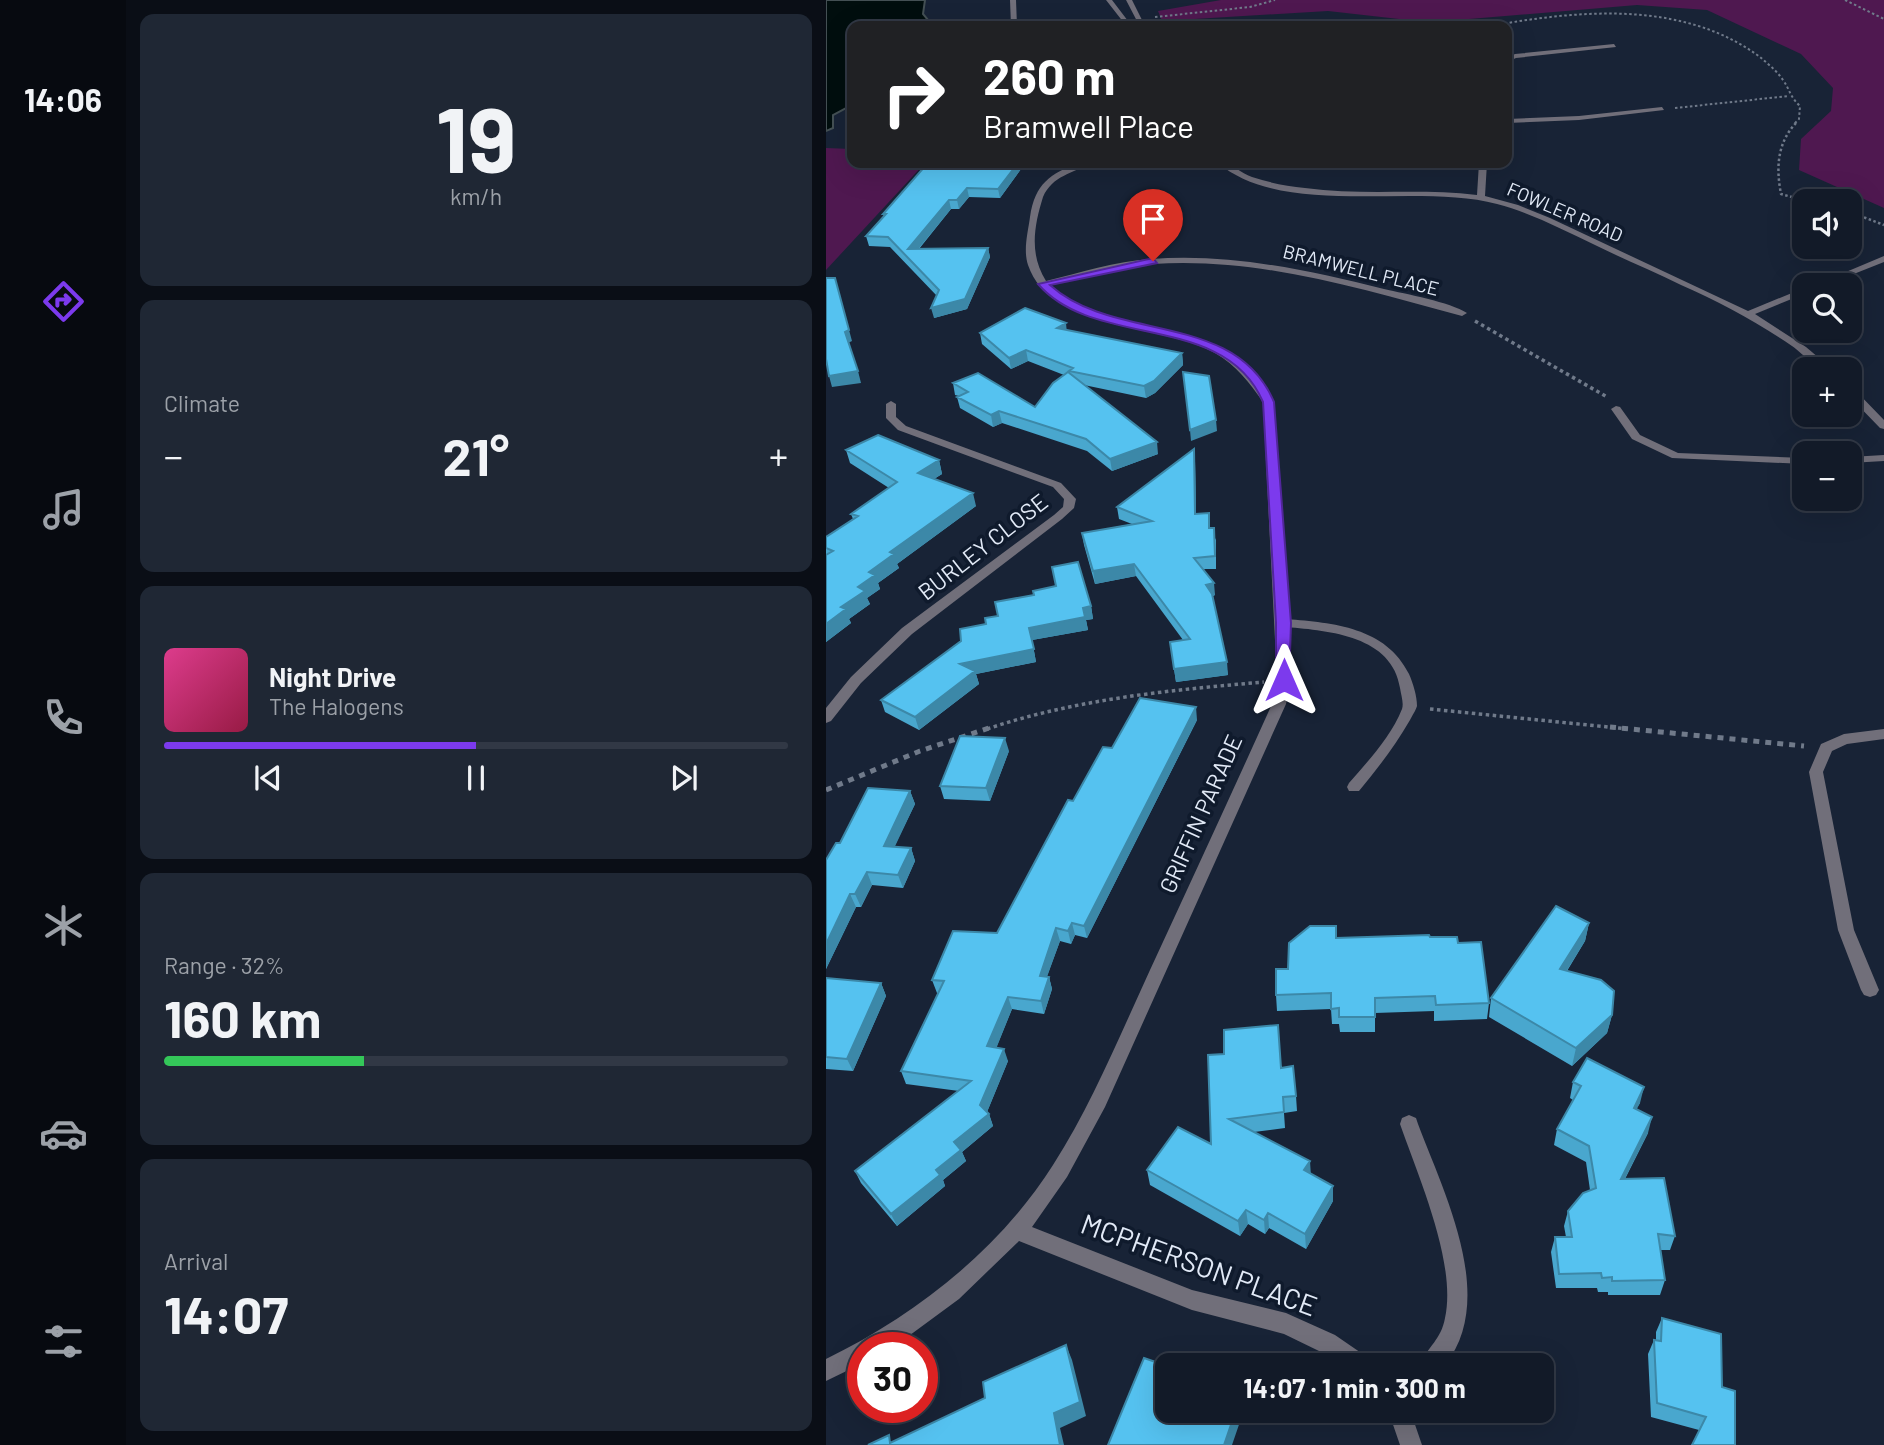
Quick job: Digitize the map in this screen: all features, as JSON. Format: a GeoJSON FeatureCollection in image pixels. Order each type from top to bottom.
{"type":"FeatureCollection","features":[{"type":"Feature","properties":{"kind":"street"},"geometry":{"type":"LineString","coordinates":[[1013,0],[1014,21]]}},
{"type":"Feature","properties":{"kind":"street"},"geometry":{"type":"LineString","coordinates":[[1108,0],[1125,21]]}},
{"type":"Feature","properties":{"kind":"street"},"geometry":{"type":"LineString","coordinates":[[1129,0],[1138,21]]}},
{"type":"Feature","properties":{"kind":"street"},"geometry":{"type":"LineString","coordinates":[[1512,58],[1614,46]]}},
{"type":"Feature","properties":{"kind":"street"},"geometry":{"type":"LineString","coordinates":[[1512,121],[1579,118],[1662,109]]}},
{"type":"Feature","properties":{"kind":"street"},"geometry":{"type":"LineString","coordinates":[[1043,284],[1033,271],[1031,261],[1034,211],[1040,190],[1055,176],[1075,168]]}},
{"type":"Feature","properties":{"kind":"street","name":"FOWLER ROAD"},"geometry":{"type":"LineString","coordinates":[[1228,168],[1273,185],[1316,191],[1420,192],[1481,198],[1530,212],[1750,313],[1814,357]]}},
{"type":"Feature","properties":{"kind":"street"},"geometry":{"type":"LineString","coordinates":[[1481,198],[1483,168]]}},
{"type":"Feature","properties":{"kind":"street"},"geometry":{"type":"LineString","coordinates":[[1849,273],[1884,259]]}},
{"type":"Feature","properties":{"kind":"street","name":"BRAMWELL PLACE"},"geometry":{"type":"LineString","coordinates":[[1043,284],[1153,261],[1256,264],[1300,270],[1462,313]]}},
{"type":"Feature","properties":{"kind":"street","name":"GRIFFIN PARADE"},"geometry":{"type":"LineString","coordinates":[[894,1332],[940,1301],[1015,1230],[1059,1173],[1087,1123],[1219,841],[1279,704],[1284,680],[1269,402],[1256,379],[1238,362],[1204,344],[1177,334],[1090,314],[1057,297],[1043,284]]}},
{"type":"Feature","properties":{"kind":"street"},"geometry":{"type":"LineString","coordinates":[[1750,313],[1792,296]]}},
{"type":"Feature","properties":{"kind":"street"},"geometry":{"type":"LineString","coordinates":[[1862,403],[1884,426]]}},
{"type":"Feature","properties":{"kind":"street","name":"BURLEY CLOSE"},"geometry":{"type":"LineString","coordinates":[[826,718],[880,656],[1058,517],[1068,508],[1070,499],[1057,485],[902,428],[891,418],[891,404]]}},
{"type":"Feature","properties":{"kind":"street"},"geometry":{"type":"LineString","coordinates":[[1616,409],[1636,437],[1676,456],[1792,461]]}},
{"type":"Feature","properties":{"kind":"street"},"geometry":{"type":"LineString","coordinates":[[1862,459],[1884,458]]}},
{"type":"Feature","properties":{"kind":"street"},"geometry":{"type":"LineString","coordinates":[[1283,623],[1344,628],[1374,641],[1405,680],[1410,707],[1386,750],[1354,787]]}},
{"type":"Feature","properties":{"kind":"street"},"geometry":{"type":"LineString","coordinates":[[1870,990],[1846,930],[1815,772],[1826,748],[1844,739],[1884,734]]}},
{"type":"Feature","properties":{"kind":"street"},"geometry":{"type":"LineString","coordinates":[[1409,1124],[1457,1272],[1458,1319],[1450,1346],[1443,1353]]}},
{"type":"Feature","properties":{"kind":"street","name":"MCPHERSON PLACE"},"geometry":{"type":"LineString","coordinates":[[1015,1230],[1192,1300],[1286,1324],[1341,1353]]}},
{"type":"Feature","properties":{"kind":"street"},"geometry":{"type":"LineString","coordinates":[[826,1370],[847,1360]]}},
{"type":"Feature","properties":{"kind":"street"},"geometry":{"type":"LineString","coordinates":[[1403,1423],[1411,1445]]}},
{"type":"Feature","properties":{"kind":"path"},"geometry":{"type":"LineString","coordinates":[[1136,18],[1250,7],[1275,0]]}},
{"type":"Feature","properties":{"kind":"path"},"geometry":{"type":"LineString","coordinates":[[1845,0],[1884,19]]}},
{"type":"Feature","properties":{"kind":"path"},"geometry":{"type":"LineString","coordinates":[[1512,24],[1606,15],[1672,15],[1737,39],[1752,49],[1788,86],[1789,96],[1800,106],[1799,119],[1788,129],[1776,160],[1781,194],[1792,197]]}},
{"type":"Feature","properties":{"kind":"path"},"geometry":{"type":"LineString","coordinates":[[1662,109],[1789,96]]}},
{"type":"Feature","properties":{"kind":"path"},"geometry":{"type":"LineString","coordinates":[[1862,217],[1884,225]]}},
{"type":"Feature","properties":{"kind":"path"},"geometry":{"type":"LineString","coordinates":[[1462,313],[1609,398],[1616,409]]}},
{"type":"Feature","properties":{"kind":"path"},"geometry":{"type":"LineString","coordinates":[[826,790],[933,747],[998,725],[1079,706],[1167,690],[1284,680]]}},
{"type":"Feature","properties":{"kind":"path"},"geometry":{"type":"LineString","coordinates":[[1410,707],[1826,748]]}},
{"type":"Feature","properties":{"kind":"shaded area"},"geometry":{"type":"Polygon","coordinates":[[[826,0],[925,0],[923,14],[929,21],[847,21],[847,108],[833,115],[833,128],[826,131],[826,0]]]}},
{"type":"Feature","properties":{"kind":"shaded area"},"geometry":{"type":"Polygon","coordinates":[[[1221,0],[1884,0],[1884,208],[1862,198],[1862,189],[1842,189],[1799,170],[1801,139],[1831,111],[1833,88],[1801,54],[1707,10],[1637,5],[1469,19],[1399,19],[1328,11],[1162,21],[1158,11],[1221,0]]]}},
{"type":"Feature","properties":{"kind":"shaded area"},"geometry":{"type":"Polygon","coordinates":[[[826,148],[847,149],[847,168],[920,168],[826,270],[826,148]]]}},
{"type":"Feature","properties":{"kind":"building"},"geometry":{"type":"Polygon","coordinates":[[[923,168],[1014,168],[998,189],[967,188],[957,200],[949,200],[908,249],[988,248],[965,299],[931,308],[939,290],[888,237],[866,236],[886,214],[883,214],[923,168]]]}},
{"type":"Feature","properties":{"kind":"building"},"geometry":{"type":"Polygon","coordinates":[[[826,278],[835,278],[849,330],[845,332],[858,371],[829,376],[826,359],[826,278]]]}},
{"type":"Feature","properties":{"kind":"building"},"geometry":{"type":"Polygon","coordinates":[[[1025,308],[1066,323],[1057,328],[1182,353],[1154,381],[1144,386],[1069,371],[1073,368],[1026,350],[1009,358],[980,333],[1025,308]]]}},
{"type":"Feature","properties":{"kind":"building"},"geometry":{"type":"Polygon","coordinates":[[[1068,372],[1157,442],[1110,459],[1086,439],[999,411],[991,415],[957,397],[968,392],[953,383],[978,373],[1035,407],[1053,383],[1068,372]]]}},
{"type":"Feature","properties":{"kind":"building"},"geometry":{"type":"Polygon","coordinates":[[[1183,372],[1209,376],[1216,420],[1190,430],[1183,372]]]}},
{"type":"Feature","properties":{"kind":"building"},"geometry":{"type":"Polygon","coordinates":[[[878,435],[939,460],[918,473],[973,493],[890,552],[894,554],[869,572],[875,575],[858,587],[865,591],[841,607],[846,609],[826,624],[826,555],[833,551],[826,548],[826,537],[858,516],[851,514],[897,482],[846,450],[878,435]]]}},
{"type":"Feature","properties":{"kind":"building"},"geometry":{"type":"Polygon","coordinates":[[[1194,449],[1195,514],[1209,513],[1209,528],[1214,528],[1215,556],[1194,558],[1214,583],[1206,585],[1212,594],[1227,662],[1174,669],[1170,642],[1190,639],[1134,564],[1093,571],[1082,533],[1152,521],[1117,507],[1194,449]]]}},
{"type":"Feature","properties":{"kind":"building"},"geometry":{"type":"Polygon","coordinates":[[[1078,562],[1091,606],[1083,608],[1085,617],[1029,628],[1034,649],[960,664],[975,671],[915,717],[881,700],[961,641],[960,629],[986,624],[985,618],[998,616],[995,602],[1034,595],[1033,591],[1056,586],[1052,567],[1078,562]]]}},
{"type":"Feature","properties":{"kind":"building"},"geometry":{"type":"Polygon","coordinates":[[[1140,698],[1196,707],[1084,926],[1072,923],[1068,931],[1056,928],[1040,976],[1049,977],[1041,1001],[1008,997],[987,1046],[1004,1049],[980,1105],[989,1114],[954,1142],[961,1150],[936,1170],[940,1175],[891,1214],[855,1171],[971,1081],[901,1071],[944,981],[932,980],[953,931],[997,933],[1068,800],[1073,801],[1103,747],[1112,748],[1140,698]]]}},
{"type":"Feature","properties":{"kind":"building"},"geometry":{"type":"Polygon","coordinates":[[[960,736],[1005,738],[986,788],[940,786],[960,736]]]}},
{"type":"Feature","properties":{"kind":"building"},"geometry":{"type":"Polygon","coordinates":[[[868,788],[910,791],[884,846],[911,848],[898,875],[867,872],[855,894],[850,894],[826,944],[826,860],[836,843],[840,843],[868,788]]]}},
{"type":"Feature","properties":{"kind":"building"},"geometry":{"type":"Polygon","coordinates":[[[1556,906],[1589,923],[1560,969],[1601,980],[1614,991],[1612,1015],[1576,1048],[1491,998],[1556,906]]]}},
{"type":"Feature","properties":{"kind":"building"},"geometry":{"type":"Polygon","coordinates":[[[1310,926],[1336,926],[1336,938],[1429,935],[1457,937],[1458,943],[1481,942],[1489,1003],[1436,1005],[1435,996],[1375,998],[1375,1017],[1339,1017],[1339,1008],[1331,1009],[1331,993],[1276,995],[1276,969],[1288,969],[1289,943],[1310,926]]]}},
{"type":"Feature","properties":{"kind":"building"},"geometry":{"type":"Polygon","coordinates":[[[826,978],[881,983],[847,1059],[826,1057],[826,978]]]}},
{"type":"Feature","properties":{"kind":"building"},"geometry":{"type":"Polygon","coordinates":[[[1278,1025],[1281,1068],[1293,1066],[1296,1096],[1283,1097],[1284,1112],[1229,1119],[1310,1161],[1304,1170],[1333,1186],[1305,1234],[1268,1213],[1264,1220],[1246,1210],[1238,1221],[1147,1170],[1178,1127],[1211,1144],[1208,1055],[1224,1054],[1224,1030],[1278,1025]]]}},
{"type":"Feature","properties":{"kind":"building"},"geometry":{"type":"Polygon","coordinates":[[[1587,1058],[1644,1087],[1634,1108],[1652,1117],[1621,1179],[1664,1178],[1675,1236],[1658,1234],[1665,1280],[1612,1281],[1612,1277],[1602,1278],[1601,1273],[1559,1274],[1555,1237],[1572,1237],[1568,1211],[1583,1193],[1596,1188],[1589,1146],[1557,1129],[1581,1086],[1573,1082],[1587,1058]]]}},
{"type":"Feature","properties":{"kind":"building"},"geometry":{"type":"Polygon","coordinates":[[[1662,1318],[1721,1334],[1722,1387],[1735,1391],[1735,1445],[1692,1445],[1706,1417],[1657,1403],[1654,1340],[1661,1341],[1662,1318]]]}},
{"type":"Feature","properties":{"kind":"building"},"geometry":{"type":"Polygon","coordinates":[[[1066,1345],[1080,1402],[1054,1413],[1060,1445],[868,1445],[889,1435],[890,1443],[932,1423],[938,1423],[938,1420],[985,1398],[983,1382],[1066,1345]]]}},
{"type":"Feature","properties":{"kind":"building"},"geometry":{"type":"Polygon","coordinates":[[[1144,1358],[1155,1362],[1155,1423],[1232,1423],[1224,1445],[1108,1445],[1144,1358]]]}},
{"type":"Feature","properties":{"kind":"route"},"geometry":{"type":"LineString","coordinates":[[1153,261],[1043,284],[1057,297],[1090,314],[1177,334],[1223,352],[1256,379],[1264,391],[1269,402],[1284,680]]}}]}
